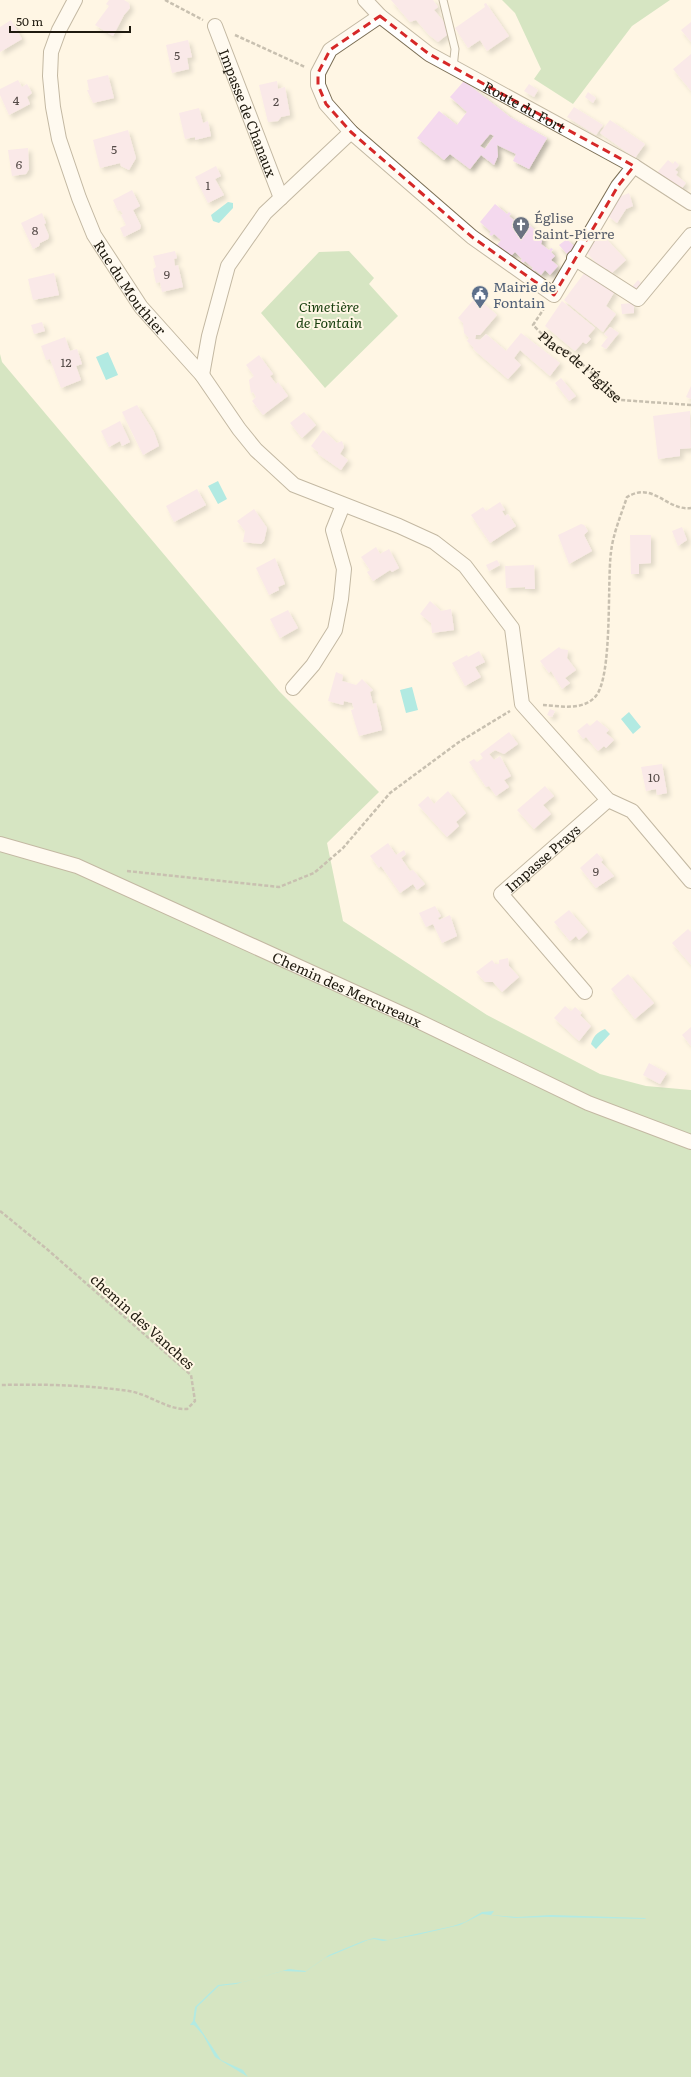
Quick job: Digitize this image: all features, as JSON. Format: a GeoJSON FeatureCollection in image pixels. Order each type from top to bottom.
{"type":"FeatureCollection","features":[{"type":"Feature","properties":{"kind":"street","name":"Rue du Mouthier"},"geometry":{"type":"LineString","coordinates":[[75,0],[59,30],[51,52],[50,76],[53,107],[59,139],[79,198],[94,235],[141,307],[202,375],[239,429],[267,460],[294,485],[399,526],[434,542],[465,566],[512,628],[522,704]]}},
{"type":"Feature","properties":{"kind":"street","name":"Route du Fort"},"geometry":{"type":"LineString","coordinates":[[365,0],[380,16],[429,54],[634,166],[691,203]]}},
{"type":"Feature","properties":{"kind":"street"},"geometry":{"type":"LineString","coordinates":[[380,16],[330,50],[318,73],[318,85],[326,104],[351,132],[472,237],[554,295],[574,258],[618,186],[634,166]]}},
{"type":"Feature","properties":{"kind":"street","name":"Impasse de Chanaux"},"geometry":{"type":"LineString","coordinates":[[216,26],[281,198]]}},
{"type":"Feature","properties":{"kind":"street"},"geometry":{"type":"LineString","coordinates":[[202,375],[209,336],[228,266],[265,213],[351,132]]}},
{"type":"Feature","properties":{"kind":"street"},"geometry":{"type":"LineString","coordinates":[[574,258],[638,298],[691,235]]}},
{"type":"Feature","properties":{"kind":"street"},"geometry":{"type":"LineString","coordinates":[[293,688],[313,665],[335,630],[341,599],[344,569],[333,530],[343,505]]}},
{"type":"Feature","properties":{"kind":"street"},"geometry":{"type":"LineString","coordinates":[[522,704],[608,800],[632,811],[691,881]]}},
{"type":"Feature","properties":{"kind":"street","name":"Impasse Prays"},"geometry":{"type":"LineString","coordinates":[[584,992],[501,894],[608,800]]}},
{"type":"Feature","properties":{"kind":"street","name":"Chemin des Mercureaux"},"geometry":{"type":"LineString","coordinates":[[0,844],[77,866],[416,1020],[588,1103],[691,1142]]}},
{"type":"Feature","properties":{"kind":"lane"},"geometry":{"type":"LineString","coordinates":[[443,0],[455,49],[454,68]]}},
{"type":"Feature","properties":{"kind":"path"},"geometry":{"type":"LineString","coordinates":[[165,0],[216,26],[318,73]]}},
{"type":"Feature","properties":{"kind":"path","name":"Place de l'Église"},"geometry":{"type":"LineString","coordinates":[[554,295],[533,325],[546,338],[569,352],[621,400],[691,405]]}},
{"type":"Feature","properties":{"kind":"path"},"geometry":{"type":"LineString","coordinates":[[124,871],[279,887],[314,873],[343,848],[390,793],[459,742],[522,704],[573,707],[588,703],[596,696],[601,686],[607,643],[611,551],[627,497],[636,491],[650,492],[669,502],[691,508]]}},
{"type":"Feature","properties":{"kind":"path","name":"chemin des Vanches"},"geometry":{"type":"LineString","coordinates":[[0,1211],[48,1250],[191,1375],[195,1401],[187,1409],[178,1409],[131,1391],[86,1386],[0,1385]]}},
{"type":"Feature","properties":{"kind":"highlighted area"},"geometry":{"type":"Polygon","coordinates":[[[380,16],[429,54],[634,166],[618,186],[554,295],[472,237],[351,132],[326,104],[318,85],[318,73],[330,50],[380,16]]]}},
{"type":"Feature","properties":{"kind":"green space"},"geometry":{"type":"Polygon","coordinates":[[[502,0],[670,0],[632,26],[573,104],[534,79],[541,69],[515,13],[502,0]]]}},
{"type":"Feature","properties":{"kind":"green space","name":"Cimetière de Fontain"},"geometry":{"type":"Polygon","coordinates":[[[349,251],[374,278],[369,284],[398,316],[325,388],[261,313],[319,252],[349,251]]]}},
{"type":"Feature","properties":{"kind":"green space"},"geometry":{"type":"Polygon","coordinates":[[[0,354],[2,362],[279,691],[379,792],[327,843],[343,921],[487,1015],[600,1074],[646,1086],[691,1090],[691,2077],[0,2077],[0,354]]]}},
{"type":"Feature","properties":{"kind":"water"},"geometry":{"type":"Polygon","coordinates":[[[228,202],[233,203],[233,208],[219,223],[213,221],[211,215],[228,202]]]}},
{"type":"Feature","properties":{"kind":"water"},"geometry":{"type":"Polygon","coordinates":[[[108,352],[118,375],[106,380],[96,357],[108,352]]]}},
{"type":"Feature","properties":{"kind":"water"},"geometry":{"type":"Polygon","coordinates":[[[218,481],[227,499],[218,504],[208,486],[218,481]]]}},
{"type":"Feature","properties":{"kind":"water"},"geometry":{"type":"Polygon","coordinates":[[[412,687],[418,710],[406,713],[400,690],[412,687]]]}},
{"type":"Feature","properties":{"kind":"water"},"geometry":{"type":"Polygon","coordinates":[[[629,712],[641,727],[633,734],[621,719],[629,712]]]}},
{"type":"Feature","properties":{"kind":"water"},"geometry":{"type":"Polygon","coordinates":[[[605,1029],[610,1034],[596,1049],[591,1044],[592,1041],[598,1033],[605,1029]]]}},
{"type":"Feature","properties":{"kind":"water"},"geometry":{"type":"Polygon","coordinates":[[[494,1911],[491,1915],[517,1917],[551,1915],[646,1919],[548,1917],[515,1918],[482,1914],[460,1925],[417,1935],[383,1941],[374,1939],[368,1940],[325,1958],[305,1972],[283,1971],[261,1977],[289,1969],[306,1971],[329,1955],[363,1941],[374,1938],[388,1940],[453,1926],[465,1922],[482,1912],[494,1911]]]}},
{"type":"Feature","properties":{"kind":"water"},"geometry":{"type":"Polygon","coordinates":[[[243,1982],[219,1986],[197,2007],[195,2021],[221,2060],[243,2070],[248,2077],[215,2057],[203,2035],[194,2025],[190,2025],[193,2021],[195,2007],[218,1985],[243,1982]]]}},
{"type":"Feature","properties":{"kind":"building"},"geometry":{"type":"Polygon","coordinates":[[[109,0],[124,0],[129,3],[130,8],[124,15],[113,36],[95,25],[109,6],[106,4],[109,0]]]}},
{"type":"Feature","properties":{"kind":"building"},"geometry":{"type":"Polygon","coordinates":[[[391,0],[433,0],[438,7],[434,10],[445,23],[448,34],[438,42],[429,35],[416,20],[410,22],[391,0]]]}},
{"type":"Feature","properties":{"kind":"building"},"geometry":{"type":"Polygon","coordinates":[[[486,3],[509,36],[487,51],[480,40],[468,48],[455,28],[485,7],[484,4],[486,3]]]}},
{"type":"Feature","properties":{"kind":"building"},"geometry":{"type":"Polygon","coordinates":[[[11,20],[22,39],[0,52],[0,27],[11,20]]]}},
{"type":"Feature","properties":{"kind":"building"},"geometry":{"type":"Polygon","coordinates":[[[691,22],[691,42],[681,30],[691,22]]]}},
{"type":"Feature","properties":{"kind":"building"},"geometry":{"type":"Polygon","coordinates":[[[188,40],[192,57],[187,58],[189,69],[172,73],[166,45],[188,40]]]}},
{"type":"Feature","properties":{"kind":"building"},"geometry":{"type":"Polygon","coordinates":[[[691,54],[691,91],[673,69],[691,54]]]}},
{"type":"Feature","properties":{"kind":"building"},"geometry":{"type":"Polygon","coordinates":[[[108,75],[114,98],[93,103],[87,90],[89,90],[87,80],[108,75]]]}},
{"type":"Feature","properties":{"kind":"building"},"geometry":{"type":"Polygon","coordinates":[[[18,80],[22,87],[27,84],[32,93],[27,97],[30,104],[9,115],[0,95],[0,89],[18,80]]]}},
{"type":"Feature","properties":{"kind":"building"},"geometry":{"type":"Polygon","coordinates":[[[277,81],[278,89],[285,87],[290,115],[281,117],[278,121],[268,122],[259,85],[277,81]]]}},
{"type":"Feature","properties":{"kind":"building"},"geometry":{"type":"Polygon","coordinates":[[[464,81],[510,117],[547,138],[529,169],[513,161],[516,154],[497,145],[498,156],[494,165],[481,155],[470,169],[450,154],[444,160],[417,138],[439,111],[457,125],[467,112],[450,97],[464,81]],[[490,134],[480,146],[485,149],[494,136],[490,134]]]}},
{"type":"Feature","properties":{"kind":"building"},"geometry":{"type":"Polygon","coordinates":[[[529,84],[538,90],[534,97],[524,91],[529,84]]]}},
{"type":"Feature","properties":{"kind":"building"},"geometry":{"type":"Polygon","coordinates":[[[588,92],[596,98],[593,103],[585,97],[588,92]]]}},
{"type":"Feature","properties":{"kind":"building"},"geometry":{"type":"Polygon","coordinates":[[[574,107],[603,125],[596,135],[567,117],[574,107]]]}},
{"type":"Feature","properties":{"kind":"building"},"geometry":{"type":"Polygon","coordinates":[[[199,108],[203,123],[208,121],[211,136],[195,140],[195,137],[185,139],[179,113],[199,108]]]}},
{"type":"Feature","properties":{"kind":"building"},"geometry":{"type":"Polygon","coordinates":[[[610,120],[645,144],[635,158],[600,133],[610,120]]]}},
{"type":"Feature","properties":{"kind":"building"},"geometry":{"type":"Polygon","coordinates":[[[128,130],[136,158],[129,170],[121,166],[120,163],[100,168],[93,140],[128,130]]]}},
{"type":"Feature","properties":{"kind":"building"},"geometry":{"type":"Polygon","coordinates":[[[28,148],[29,169],[26,174],[12,176],[8,150],[28,148]]]}},
{"type":"Feature","properties":{"kind":"building"},"geometry":{"type":"Polygon","coordinates":[[[668,160],[673,164],[675,161],[679,165],[675,170],[678,172],[676,175],[686,183],[679,192],[656,174],[668,160]]]}},
{"type":"Feature","properties":{"kind":"building"},"geometry":{"type":"Polygon","coordinates":[[[216,166],[221,176],[215,179],[224,195],[208,203],[195,177],[216,166]]]}},
{"type":"Feature","properties":{"kind":"building"},"geometry":{"type":"Polygon","coordinates":[[[132,190],[140,206],[133,210],[141,226],[140,229],[124,237],[120,228],[126,225],[121,215],[123,214],[120,210],[118,211],[113,200],[132,190]]]}},
{"type":"Feature","properties":{"kind":"building"},"geometry":{"type":"Polygon","coordinates":[[[629,193],[633,206],[626,209],[617,223],[608,216],[619,197],[629,193]]]}},
{"type":"Feature","properties":{"kind":"building","name":"Église Saint-Pierre"},"geometry":{"type":"Polygon","coordinates":[[[495,204],[507,214],[509,212],[511,214],[509,216],[516,222],[520,217],[543,237],[541,244],[549,250],[551,248],[553,249],[551,252],[555,256],[551,260],[558,266],[550,275],[545,270],[541,275],[535,270],[533,272],[531,270],[533,268],[525,261],[523,263],[521,261],[522,259],[515,252],[510,257],[497,245],[501,240],[494,234],[491,236],[489,234],[491,232],[480,222],[495,204]]]}},
{"type":"Feature","properties":{"kind":"building"},"geometry":{"type":"Polygon","coordinates":[[[42,213],[46,223],[44,224],[49,236],[48,239],[33,249],[21,223],[42,213]]]}},
{"type":"Feature","properties":{"kind":"building"},"geometry":{"type":"Polygon","coordinates":[[[599,231],[626,260],[612,273],[607,269],[604,271],[587,253],[599,231]]]}},
{"type":"Feature","properties":{"kind":"building"},"geometry":{"type":"Polygon","coordinates":[[[567,239],[575,247],[567,254],[559,245],[567,239]]]}},
{"type":"Feature","properties":{"kind":"building"},"geometry":{"type":"Polygon","coordinates":[[[175,251],[177,258],[174,259],[175,266],[178,265],[183,287],[162,292],[160,282],[156,283],[153,269],[156,267],[153,256],[175,251]]]}},
{"type":"Feature","properties":{"kind":"building"},"geometry":{"type":"Polygon","coordinates":[[[585,272],[615,291],[606,306],[616,314],[603,332],[564,300],[585,272]]]}},
{"type":"Feature","properties":{"kind":"building"},"geometry":{"type":"Polygon","coordinates":[[[54,273],[59,295],[33,300],[28,279],[54,273]]]}},
{"type":"Feature","properties":{"kind":"building"},"geometry":{"type":"Polygon","coordinates":[[[638,280],[644,286],[639,293],[631,288],[638,280]]]}},
{"type":"Feature","properties":{"kind":"building"},"geometry":{"type":"Polygon","coordinates":[[[476,297],[497,315],[480,335],[476,335],[475,339],[480,340],[486,334],[506,351],[521,333],[560,363],[550,376],[520,350],[514,358],[521,365],[508,379],[473,349],[474,348],[467,341],[469,338],[464,333],[463,323],[458,318],[476,297]]]}},
{"type":"Feature","properties":{"kind":"building"},"geometry":{"type":"Polygon","coordinates":[[[562,301],[595,328],[588,336],[591,339],[586,344],[583,342],[575,351],[545,326],[562,301]]]}},
{"type":"Feature","properties":{"kind":"building"},"geometry":{"type":"Polygon","coordinates":[[[634,303],[634,313],[622,314],[621,304],[634,303]]]}},
{"type":"Feature","properties":{"kind":"building"},"geometry":{"type":"Polygon","coordinates":[[[42,322],[45,331],[34,334],[31,325],[42,322]]]}},
{"type":"Feature","properties":{"kind":"building"},"geometry":{"type":"Polygon","coordinates":[[[610,327],[619,333],[606,349],[601,346],[608,337],[604,334],[610,327]]]}},
{"type":"Feature","properties":{"kind":"building"},"geometry":{"type":"Polygon","coordinates":[[[65,337],[70,351],[77,349],[82,364],[76,366],[81,380],[61,388],[50,359],[46,360],[41,346],[65,337]]]}},
{"type":"Feature","properties":{"kind":"building"},"geometry":{"type":"Polygon","coordinates":[[[259,355],[273,374],[270,376],[276,384],[278,382],[288,396],[263,415],[252,401],[256,397],[253,392],[251,393],[249,380],[254,376],[246,365],[259,355]]]}},
{"type":"Feature","properties":{"kind":"building"},"geometry":{"type":"Polygon","coordinates":[[[561,378],[576,396],[569,401],[555,383],[561,378]]]}},
{"type":"Feature","properties":{"kind":"building"},"geometry":{"type":"Polygon","coordinates":[[[691,386],[691,399],[686,397],[691,386]]]}},
{"type":"Feature","properties":{"kind":"building"},"geometry":{"type":"Polygon","coordinates":[[[137,405],[154,432],[159,446],[143,455],[122,412],[137,405]]]}},
{"type":"Feature","properties":{"kind":"building"},"geometry":{"type":"Polygon","coordinates":[[[690,411],[691,448],[680,449],[680,456],[658,459],[653,416],[690,411]]]}},
{"type":"Feature","properties":{"kind":"building"},"geometry":{"type":"Polygon","coordinates":[[[304,412],[316,425],[302,438],[290,423],[304,412]]]}},
{"type":"Feature","properties":{"kind":"building"},"geometry":{"type":"Polygon","coordinates":[[[120,421],[130,442],[122,446],[120,441],[109,447],[101,431],[120,421]]]}},
{"type":"Feature","properties":{"kind":"building"},"geometry":{"type":"Polygon","coordinates":[[[323,430],[337,443],[342,441],[344,447],[340,454],[348,460],[341,470],[318,454],[318,452],[311,446],[323,430]]]}},
{"type":"Feature","properties":{"kind":"building"},"geometry":{"type":"Polygon","coordinates":[[[197,489],[206,505],[174,522],[166,506],[197,489]]]}},
{"type":"Feature","properties":{"kind":"building"},"geometry":{"type":"Polygon","coordinates":[[[500,502],[505,510],[502,511],[505,516],[508,514],[516,526],[490,543],[471,515],[483,507],[486,511],[500,502]]]}},
{"type":"Feature","properties":{"kind":"building"},"geometry":{"type":"Polygon","coordinates":[[[254,509],[267,528],[264,541],[261,544],[243,542],[245,531],[237,521],[254,509]]]}},
{"type":"Feature","properties":{"kind":"building"},"geometry":{"type":"Polygon","coordinates":[[[581,524],[584,525],[588,531],[584,535],[592,551],[569,564],[558,535],[581,524]]]}},
{"type":"Feature","properties":{"kind":"building"},"geometry":{"type":"Polygon","coordinates":[[[682,527],[687,540],[678,546],[672,531],[682,527]]]}},
{"type":"Feature","properties":{"kind":"building"},"geometry":{"type":"Polygon","coordinates":[[[630,535],[651,535],[651,563],[639,564],[639,574],[631,574],[630,535]]]}},
{"type":"Feature","properties":{"kind":"building"},"geometry":{"type":"Polygon","coordinates":[[[376,547],[380,554],[389,549],[399,568],[392,572],[390,570],[373,581],[367,572],[370,570],[361,557],[376,547]]]}},
{"type":"Feature","properties":{"kind":"building"},"geometry":{"type":"Polygon","coordinates":[[[275,558],[285,584],[278,587],[279,590],[269,595],[256,568],[275,558]]]}},
{"type":"Feature","properties":{"kind":"building"},"geometry":{"type":"Polygon","coordinates":[[[497,560],[500,565],[489,571],[486,565],[497,560]]]}},
{"type":"Feature","properties":{"kind":"building"},"geometry":{"type":"Polygon","coordinates":[[[534,565],[535,589],[525,589],[525,587],[506,588],[505,566],[534,565]]]}},
{"type":"Feature","properties":{"kind":"building"},"geometry":{"type":"Polygon","coordinates":[[[430,601],[441,611],[451,609],[454,630],[432,633],[431,623],[420,614],[430,601]]]}},
{"type":"Feature","properties":{"kind":"building"},"geometry":{"type":"Polygon","coordinates":[[[288,610],[298,628],[280,638],[270,619],[288,610]]]}},
{"type":"Feature","properties":{"kind":"building"},"geometry":{"type":"Polygon","coordinates":[[[559,647],[561,649],[568,650],[567,658],[576,670],[565,678],[570,683],[562,689],[551,671],[549,673],[540,661],[559,647]]]}},
{"type":"Feature","properties":{"kind":"building"},"geometry":{"type":"Polygon","coordinates":[[[479,651],[485,662],[475,667],[481,677],[465,686],[452,663],[467,655],[468,657],[479,651]]]}},
{"type":"Feature","properties":{"kind":"building"},"geometry":{"type":"Polygon","coordinates":[[[336,672],[343,675],[342,681],[356,685],[362,679],[373,690],[370,692],[373,704],[376,703],[382,730],[359,736],[351,710],[354,709],[352,703],[344,701],[343,705],[328,701],[336,672]]]}},
{"type":"Feature","properties":{"kind":"building"},"geometry":{"type":"Polygon","coordinates":[[[550,709],[555,711],[552,717],[547,715],[550,709]]]}},
{"type":"Feature","properties":{"kind":"building"},"geometry":{"type":"Polygon","coordinates":[[[597,720],[609,730],[606,733],[614,740],[606,748],[604,746],[598,751],[586,737],[583,739],[577,731],[587,723],[590,726],[597,720]]]}},
{"type":"Feature","properties":{"kind":"building"},"geometry":{"type":"Polygon","coordinates":[[[509,732],[518,744],[504,754],[495,750],[489,754],[494,760],[500,756],[511,776],[504,780],[509,787],[496,796],[489,786],[486,787],[469,762],[474,759],[477,762],[483,758],[480,754],[509,732]]]}},
{"type":"Feature","properties":{"kind":"building"},"geometry":{"type":"Polygon","coordinates":[[[662,764],[667,793],[657,795],[656,789],[646,791],[641,767],[662,764]]]}},
{"type":"Feature","properties":{"kind":"building"},"geometry":{"type":"Polygon","coordinates":[[[545,786],[554,796],[543,805],[551,814],[534,829],[517,810],[545,786]]]}},
{"type":"Feature","properties":{"kind":"building"},"geometry":{"type":"Polygon","coordinates":[[[448,791],[466,813],[456,822],[459,826],[447,837],[418,805],[428,796],[434,804],[448,791]]]}},
{"type":"Feature","properties":{"kind":"building"},"geometry":{"type":"Polygon","coordinates":[[[388,843],[396,855],[404,850],[406,854],[401,858],[410,871],[413,870],[425,884],[417,890],[413,884],[400,893],[381,866],[379,868],[370,856],[388,843]]]}},
{"type":"Feature","properties":{"kind":"building"},"geometry":{"type":"Polygon","coordinates":[[[597,853],[603,860],[601,862],[614,876],[596,888],[580,868],[597,853]]]}},
{"type":"Feature","properties":{"kind":"building"},"geometry":{"type":"Polygon","coordinates":[[[435,906],[441,916],[438,918],[439,920],[450,915],[457,936],[442,943],[433,924],[426,927],[419,913],[435,906]]]}},
{"type":"Feature","properties":{"kind":"building"},"geometry":{"type":"Polygon","coordinates":[[[569,910],[588,932],[579,940],[576,936],[570,941],[554,922],[569,910]]]}},
{"type":"Feature","properties":{"kind":"building"},"geometry":{"type":"Polygon","coordinates":[[[688,929],[691,932],[691,965],[672,943],[688,929]]]}},
{"type":"Feature","properties":{"kind":"building"},"geometry":{"type":"Polygon","coordinates":[[[508,958],[509,966],[519,977],[502,992],[493,982],[485,982],[476,972],[492,960],[495,964],[499,964],[499,960],[508,958]]]}},
{"type":"Feature","properties":{"kind":"building"},"geometry":{"type":"Polygon","coordinates":[[[628,974],[654,1003],[635,1019],[611,989],[628,974]]]}},
{"type":"Feature","properties":{"kind":"building"},"geometry":{"type":"Polygon","coordinates":[[[565,1006],[571,1011],[575,1007],[582,1013],[580,1015],[591,1026],[579,1041],[554,1018],[565,1006]]]}},
{"type":"Feature","properties":{"kind":"building"},"geometry":{"type":"Polygon","coordinates":[[[691,1027],[691,1046],[682,1035],[691,1027]]]}},
{"type":"Feature","properties":{"kind":"building"},"geometry":{"type":"Polygon","coordinates":[[[649,1063],[667,1073],[660,1084],[643,1075],[649,1063]]]}},
{"type":"Feature","properties":{"kind":"place","name":"Église Saint-Pierre"},"geometry":{"type":"Point","coordinates":[521,240]}},
{"type":"Feature","properties":{"kind":"place","name":"Mairie de Fontain"},"geometry":{"type":"Point","coordinates":[480,309]}}]}
